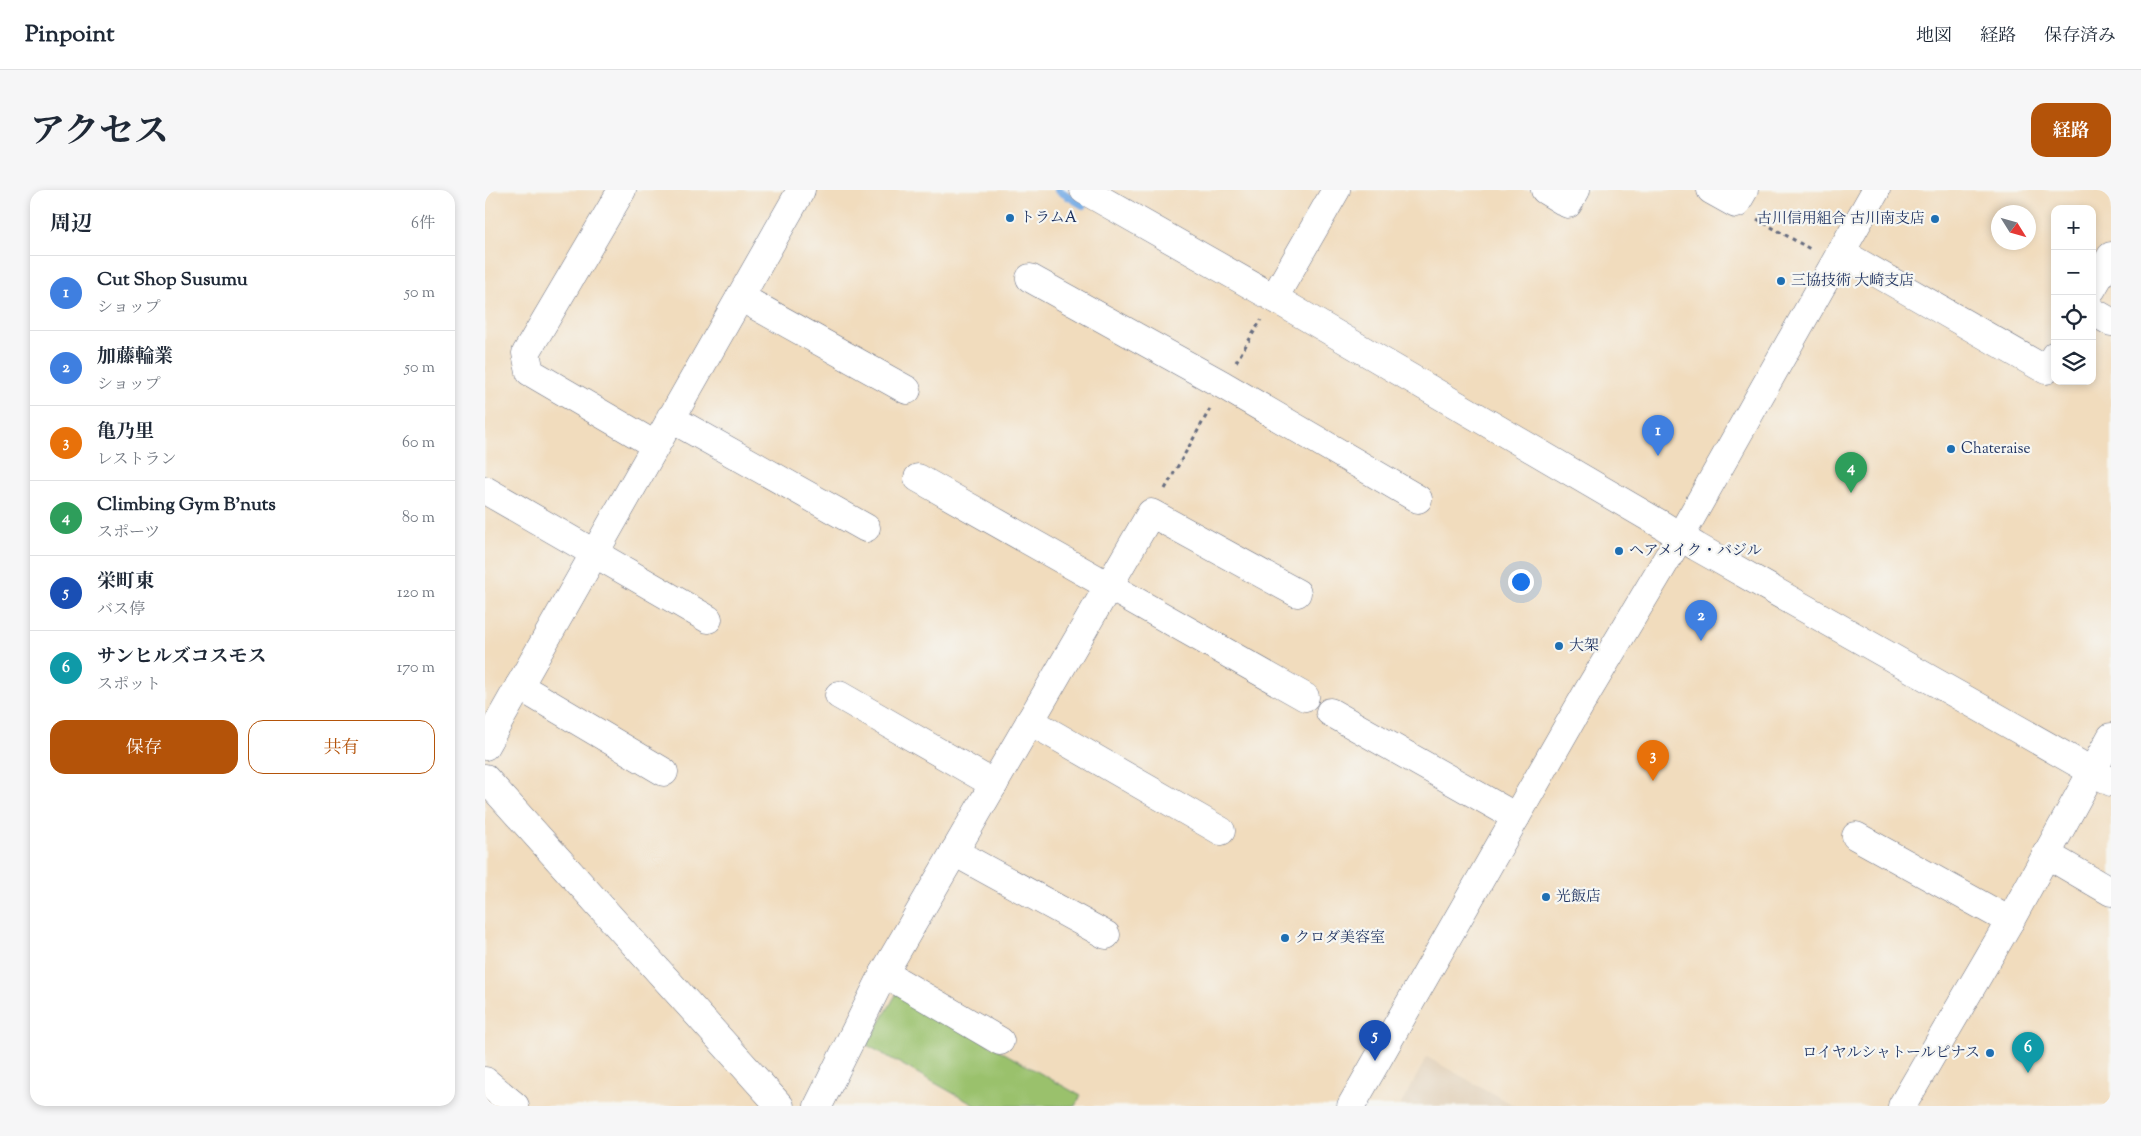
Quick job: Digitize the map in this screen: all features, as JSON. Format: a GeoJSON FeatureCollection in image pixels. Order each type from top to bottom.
{"type":"FeatureCollection","features":[{"type":"Feature","properties":{"kind":"street"},"geometry":{"type":"LineString","coordinates":[[621,190],[526,353],[530,372],[655,445]]}},
{"type":"Feature","properties":{"kind":"street"},"geometry":{"type":"LineString","coordinates":[[485,746],[801,190]]}},
{"type":"Feature","properties":{"kind":"street"},"geometry":{"type":"LineString","coordinates":[[1083,190],[1274,298],[1680,537],[2101,777]]}},
{"type":"Feature","properties":{"kind":"street"},"geometry":{"type":"LineString","coordinates":[[1274,298],[1335,190]]}},
{"type":"Feature","properties":{"kind":"street"},"geometry":{"type":"LineString","coordinates":[[1545,190],[1568,204],[1576,190]]}},
{"type":"Feature","properties":{"kind":"street"},"geometry":{"type":"LineString","coordinates":[[1711,190],[1740,197]]}},
{"type":"Feature","properties":{"kind":"street"},"geometry":{"type":"LineString","coordinates":[[1351,1106],[1588,691],[1680,537],[1829,253],[1876,190]]}},
{"type":"Feature","properties":{"kind":"street"},"geometry":{"type":"LineString","coordinates":[[1829,253],[2046,370],[2051,362]]}},
{"type":"Feature","properties":{"kind":"street"},"geometry":{"type":"LineString","coordinates":[[2096,282],[2111,256]]}},
{"type":"Feature","properties":{"kind":"street"},"geometry":{"type":"LineString","coordinates":[[1030,278],[1223,385],[1418,499]]}},
{"type":"Feature","properties":{"kind":"street"},"geometry":{"type":"LineString","coordinates":[[740,297],[907,390]]}},
{"type":"Feature","properties":{"kind":"street"},"geometry":{"type":"LineString","coordinates":[[2096,313],[2111,322]]}},
{"type":"Feature","properties":{"kind":"street"},"geometry":{"type":"LineString","coordinates":[[671,418],[866,528]]}},
{"type":"Feature","properties":{"kind":"street"},"geometry":{"type":"LineString","coordinates":[[918,478],[1305,697]]}},
{"type":"Feature","properties":{"kind":"street"},"geometry":{"type":"LineString","coordinates":[[485,490],[708,619]]}},
{"type":"Feature","properties":{"kind":"street"},"geometry":{"type":"LineString","coordinates":[[818,1106],[884,974],[1151,513],[1297,593]]}},
{"type":"Feature","properties":{"kind":"street"},"geometry":{"type":"LineString","coordinates":[[519,686],[663,772]]}},
{"type":"Feature","properties":{"kind":"street"},"geometry":{"type":"LineString","coordinates":[[839,696],[994,784]]}},
{"type":"Feature","properties":{"kind":"street"},"geometry":{"type":"LineString","coordinates":[[1330,712],[1516,817]]}},
{"type":"Feature","properties":{"kind":"street"},"geometry":{"type":"LineString","coordinates":[[1030,721],[1221,831]]}},
{"type":"Feature","properties":{"kind":"street"},"geometry":{"type":"LineString","coordinates":[[1902,1106],[2010,921],[2046,854],[2101,777],[2111,737]]}},
{"type":"Feature","properties":{"kind":"street"},"geometry":{"type":"LineString","coordinates":[[485,778],[780,1106]]}},
{"type":"Feature","properties":{"kind":"street"},"geometry":{"type":"LineString","coordinates":[[1856,836],[2010,921]]}},
{"type":"Feature","properties":{"kind":"street"},"geometry":{"type":"LineString","coordinates":[[954,852],[1106,935]]}},
{"type":"Feature","properties":{"kind":"street"},"geometry":{"type":"LineString","coordinates":[[2046,854],[2111,892]]}},
{"type":"Feature","properties":{"kind":"street"},"geometry":{"type":"LineString","coordinates":[[884,974],[1000,1041]]}},
{"type":"Feature","properties":{"kind":"street"},"geometry":{"type":"LineString","coordinates":[[485,1082],[515,1106]]}},
{"type":"Feature","properties":{"kind":"path"},"geometry":{"type":"LineString","coordinates":[[1740,197],[1745,212],[1829,253]]}},
{"type":"Feature","properties":{"kind":"shaded area"},"geometry":{"type":"Polygon","coordinates":[[[1427,1057],[1515,1106],[1400,1106],[1427,1057]]]}},
{"type":"Feature","properties":{"kind":"green space"},"geometry":{"type":"Polygon","coordinates":[[[897,993],[1081,1096],[1075,1106],[976,1106],[867,1045],[897,993]]]}},
{"type":"Feature","properties":{"kind":"waterway"},"geometry":{"type":"LineString","coordinates":[[1058,190],[1083,205]]}},
{"type":"Feature","properties":{"kind":"place","name":"トラムA"},"geometry":{"type":"Point","coordinates":[1010,218]}},
{"type":"Feature","properties":{"kind":"place","name":"古川信用組合 古川南支店"},"geometry":{"type":"Point","coordinates":[1935,219]}},
{"type":"Feature","properties":{"kind":"place","name":"三協技術 大崎支店"},"geometry":{"type":"Point","coordinates":[1781,281]}},
{"type":"Feature","properties":{"kind":"place","name":"Chateraise"},"geometry":{"type":"Point","coordinates":[1951,449]}},
{"type":"Feature","properties":{"kind":"place","name":"Cut Shop Susumu"},"geometry":{"type":"Point","coordinates":[1658,456]}},
{"type":"Feature","properties":{"kind":"place","name":"Climbing Gym B'nuts"},"geometry":{"type":"Point","coordinates":[1851,493]}},
{"type":"Feature","properties":{"kind":"place","name":"ヘアメイク・バジル"},"geometry":{"type":"Point","coordinates":[1619,551]}},
{"type":"Feature","properties":{"kind":"place","name":"加藤輪業"},"geometry":{"type":"Point","coordinates":[1701,641]}},
{"type":"Feature","properties":{"kind":"place","name":"大架"},"geometry":{"type":"Point","coordinates":[1559,646]}},
{"type":"Feature","properties":{"kind":"place","name":"亀乃里"},"geometry":{"type":"Point","coordinates":[1653,781]}},
{"type":"Feature","properties":{"kind":"place","name":"光飯店"},"geometry":{"type":"Point","coordinates":[1546,897]}},
{"type":"Feature","properties":{"kind":"place","name":"クロダ美容室"},"geometry":{"type":"Point","coordinates":[1285,938]}},
{"type":"Feature","properties":{"kind":"place","name":"ロイヤルシャトールピナス"},"geometry":{"type":"Point","coordinates":[1990,1053]}},
{"type":"Feature","properties":{"kind":"place","name":"栄町東"},"geometry":{"type":"Point","coordinates":[1375,1061]}},
{"type":"Feature","properties":{"kind":"place","name":"サンヒルズコスモス"},"geometry":{"type":"Point","coordinates":[2028,1073]}}]}
